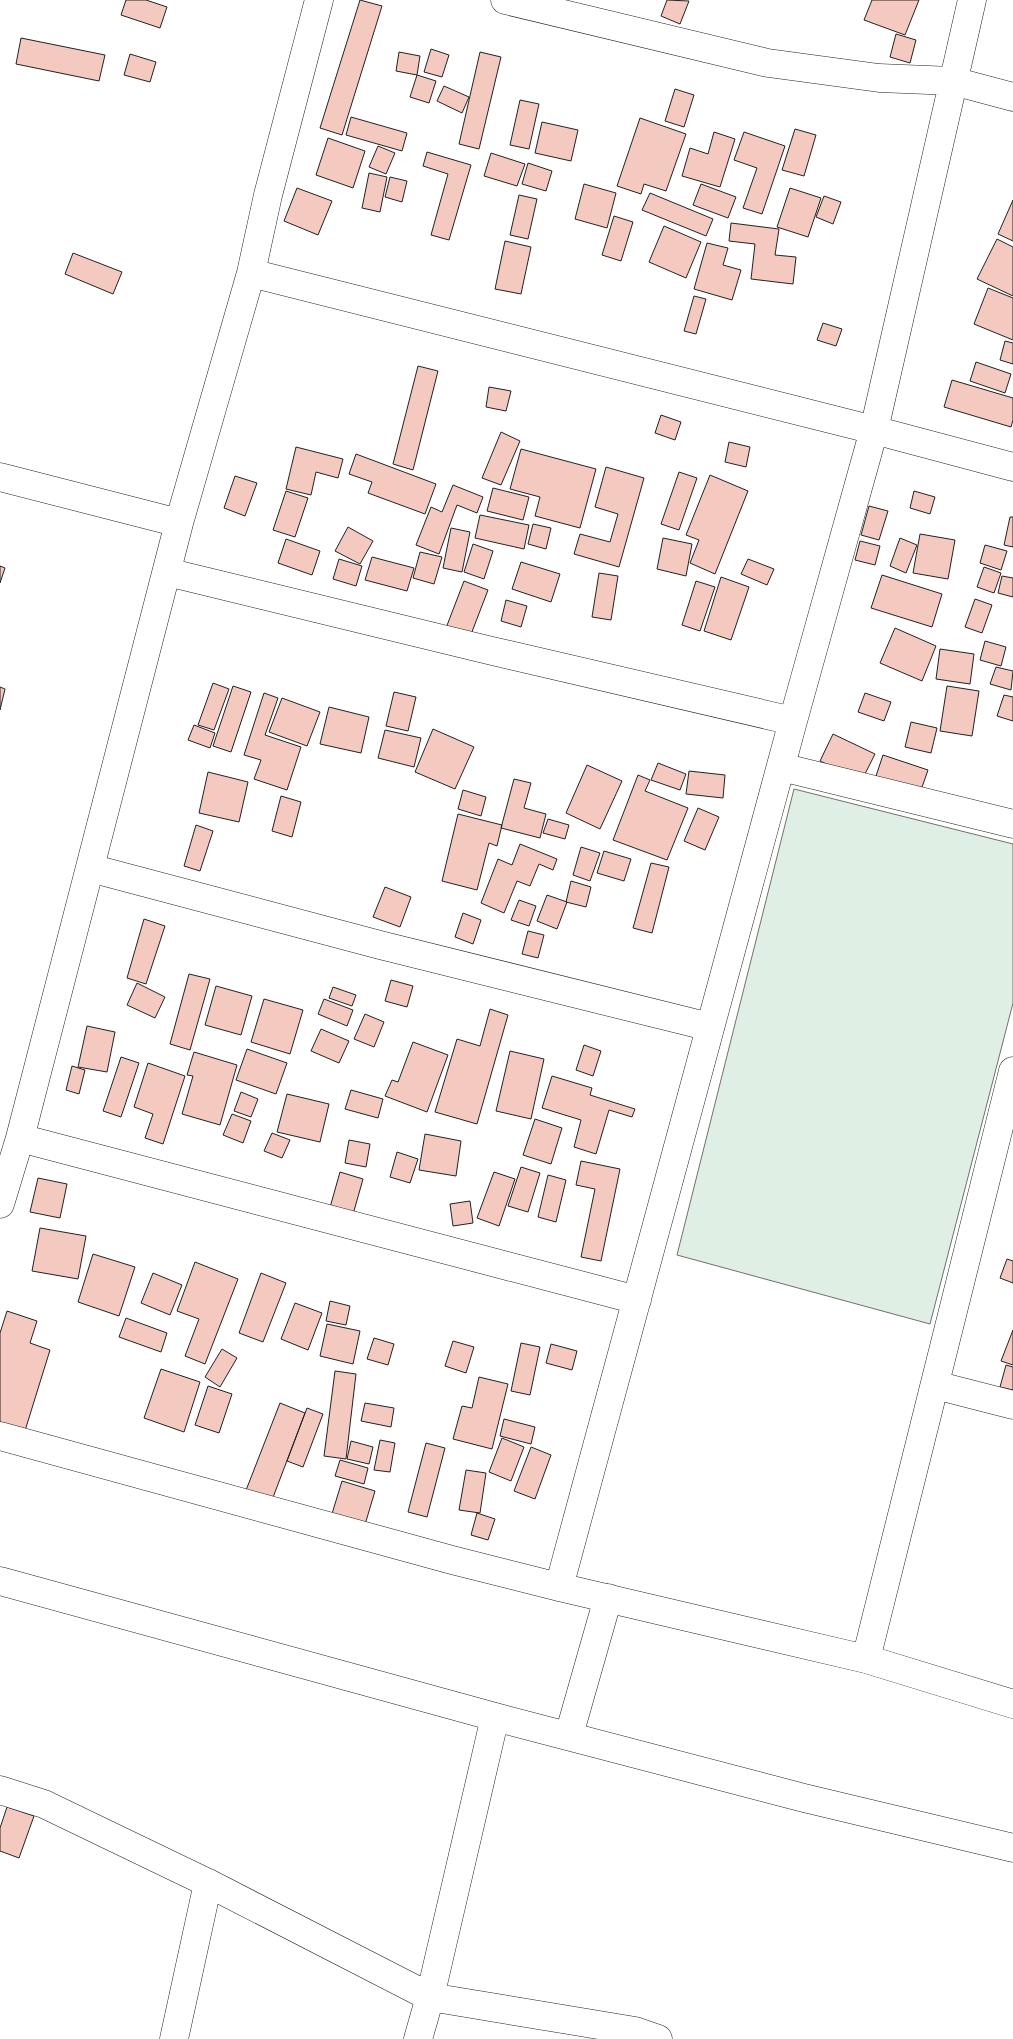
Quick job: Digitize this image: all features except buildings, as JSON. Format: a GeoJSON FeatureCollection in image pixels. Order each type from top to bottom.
{"type":"FeatureCollection","features":[{"type":"Feature","properties":{"kind":"street"},"geometry":{"type":"LineString","coordinates":[[0,1204],[20,1138],[179,523],[251,273],[268,195],[319,0]]}},
{"type":"Feature","properties":{"kind":"street"},"geometry":{"type":"LineString","coordinates":[[505,0],[768,63],[879,78],[953,80],[1013,97]]}},
{"type":"Feature","properties":{"kind":"street"},"geometry":{"type":"LineString","coordinates":[[559,1587],[793,721],[874,430],[972,0]]}},
{"type":"Feature","properties":{"kind":"street"},"geometry":{"type":"LineString","coordinates":[[251,273],[874,430],[1013,467]]}},
{"type":"Feature","properties":{"kind":"street"},"geometry":{"type":"LineString","coordinates":[[0,477],[179,523]]}},
{"type":"Feature","properties":{"kind":"street"},"geometry":{"type":"LineString","coordinates":[[166,572],[793,721]]}},
{"type":"Feature","properties":{"kind":"street"},"geometry":{"type":"LineString","coordinates":[[781,767],[1013,824]]}},
{"type":"Feature","properties":{"kind":"street"},"geometry":{"type":"LineString","coordinates":[[90,868],[380,945],[710,1027]]}},
{"type":"Feature","properties":{"kind":"street"},"geometry":{"type":"LineString","coordinates":[[866,1659],[1008,1106],[1013,1071]]}},
{"type":"Feature","properties":{"kind":"street"},"geometry":{"type":"LineString","coordinates":[[20,1138],[637,1300]]}},
{"type":"Feature","properties":{"kind":"street"},"geometry":{"type":"LineString","coordinates":[[935,1385],[1013,1405]]}},
{"type":"Feature","properties":{"kind":"street"},"geometry":{"type":"LineString","coordinates":[[0,1436],[452,1560],[866,1659],[1013,1704]]}},
{"type":"Feature","properties":{"kind":"street"},"geometry":{"type":"LineString","coordinates":[[0,1581],[495,1717],[804,1798],[1013,1848]]}},
{"type":"Feature","properties":{"kind":"street"},"geometry":{"type":"LineString","coordinates":[[569,1735],[608,1598]]}},
{"type":"Feature","properties":{"kind":"street"},"geometry":{"type":"LineString","coordinates":[[418,2039],[430,1997],[495,1717]]}},
{"type":"Feature","properties":{"kind":"street"},"geometry":{"type":"LineString","coordinates":[[0,1790],[44,1804],[208,1883],[430,1997],[612,2034],[635,2031],[658,2039]]}},
{"type":"Feature","properties":{"kind":"street"},"geometry":{"type":"LineString","coordinates":[[174,2039],[208,1883]]}},
{"type":"Feature","properties":{"kind":"green space"},"geometry":{"type":"Polygon","coordinates":[[[794,789],[1013,844],[1013,1003],[930,1324],[677,1255],[794,789]]]}}]}
